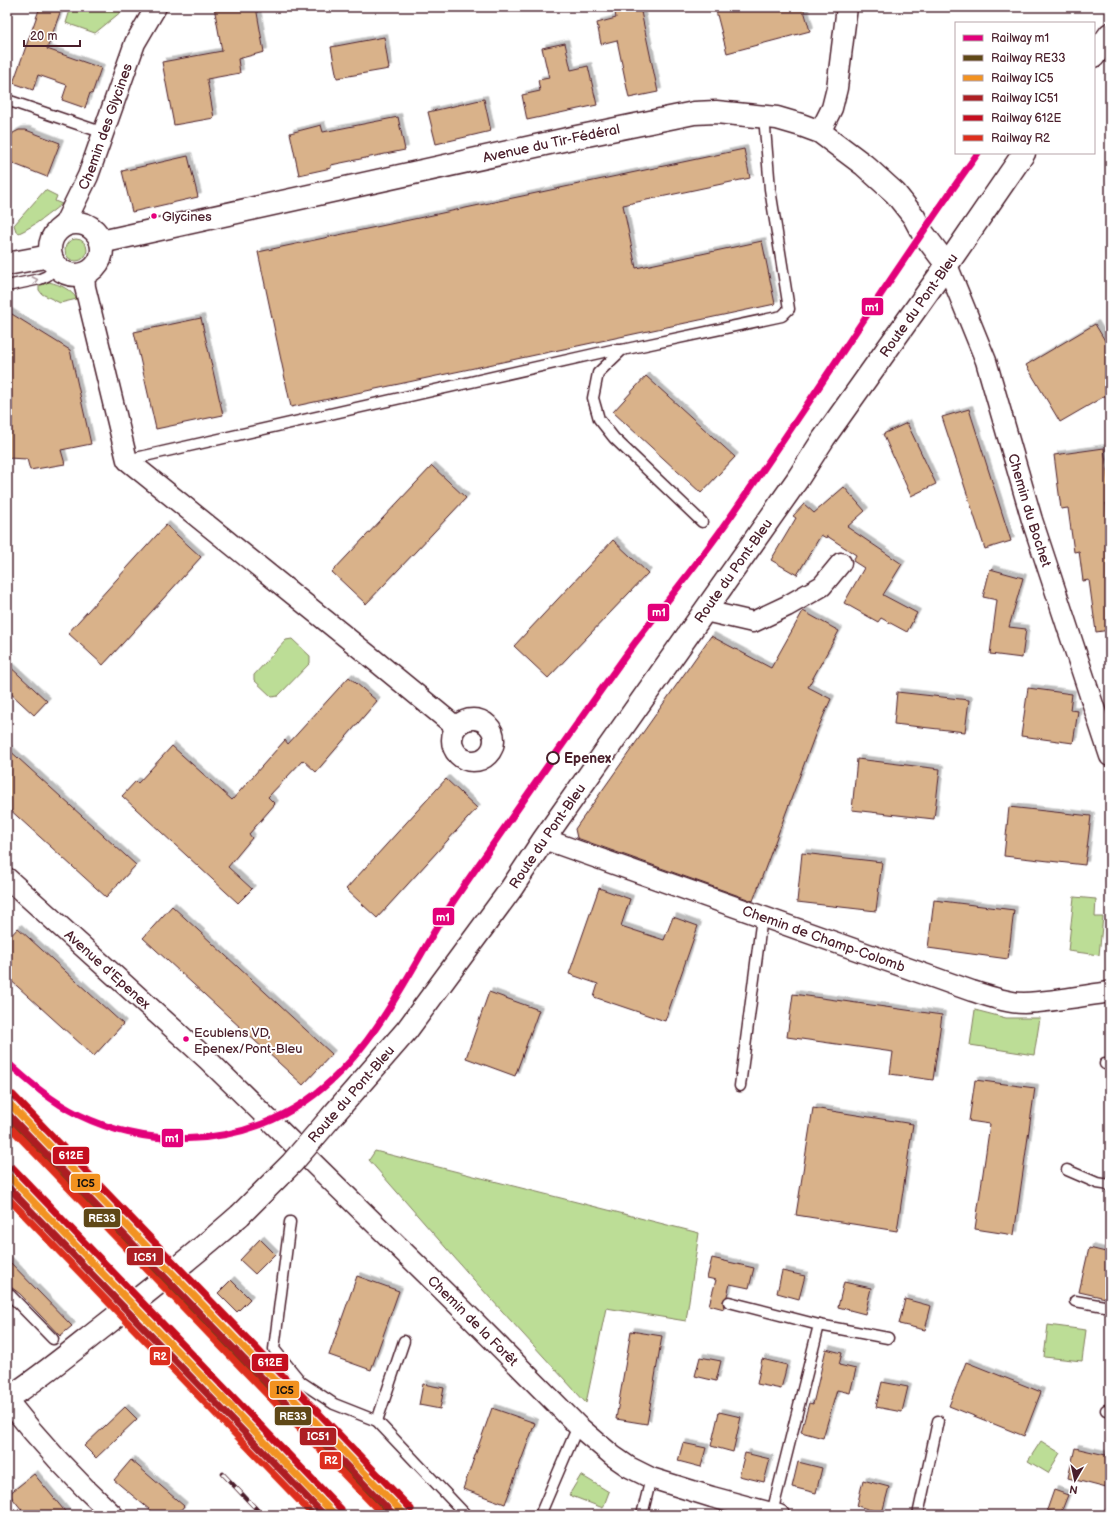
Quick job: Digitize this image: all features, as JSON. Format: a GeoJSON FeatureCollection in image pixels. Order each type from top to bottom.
{"type":"FeatureCollection","features":[{"type":"Feature","properties":{"kind":"main road","name":"Avenue du Tir-Fédéral"},"geometry":{"type":"LineString","coordinates":[[101,242],[572,138],[694,113],[716,112],[764,116],[802,125],[820,132],[864,166],[895,193],[914,217],[922,232],[948,265]]}},
{"type":"Feature","properties":{"kind":"main road","name":"Route du Pont-Bleu"},"geometry":{"type":"LineString","coordinates":[[7,1400],[57,1363],[208,1243],[265,1192],[407,1030],[511,889],[544,839],[705,611],[824,438],[948,265],[1023,154]]}},
{"type":"Feature","properties":{"kind":"main road"},"geometry":{"type":"LineString","coordinates":[[76,223],[86,225],[93,229],[99,236],[101,242],[102,251],[100,259],[96,266],[84,274],[69,275],[53,261],[50,245],[52,238],[57,230],[64,225],[76,223]]}},
{"type":"Feature","properties":{"kind":"main road"},"geometry":{"type":"LineString","coordinates":[[7,264],[53,261]]}},
{"type":"Feature","properties":{"kind":"street","name":"Chemin des Glycines"},"geometry":{"type":"LineString","coordinates":[[64,225],[88,176],[135,43],[156,7]]}},
{"type":"Feature","properties":{"kind":"street"},"geometry":{"type":"LineString","coordinates":[[820,132],[832,108],[837,88],[847,7]]}},
{"type":"Feature","properties":{"kind":"street","name":"Chemin du Bochet"},"geometry":{"type":"LineString","coordinates":[[948,265],[986,360],[1032,520],[1110,756]]}},
{"type":"Feature","properties":{"kind":"street"},"geometry":{"type":"LineString","coordinates":[[84,274],[85,287],[127,460],[456,727]]}},
{"type":"Feature","properties":{"kind":"street"},"geometry":{"type":"LineString","coordinates":[[705,611],[753,622],[787,606],[822,586],[841,563]]}},
{"type":"Feature","properties":{"kind":"street","name":"Chemin de Champ-Colomb"},"geometry":{"type":"LineString","coordinates":[[544,839],[972,991],[999,999],[1023,1003],[1110,992]]}},
{"type":"Feature","properties":{"kind":"street","name":"Avenue d'Epenex"},"geometry":{"type":"LineString","coordinates":[[7,878],[208,1060]]}},
{"type":"Feature","properties":{"kind":"street","name":"Chemin de la Forêt"},"geometry":{"type":"LineString","coordinates":[[208,1060],[462,1309],[578,1426],[612,1456],[629,1467],[651,1478],[742,1510],[775,1514]]}},
{"type":"Feature","properties":{"kind":"street"},"geometry":{"type":"LineString","coordinates":[[7,1400],[46,1446],[90,1493],[114,1515]]}},
{"type":"Feature","properties":{"kind":"lane"},"geometry":{"type":"LineString","coordinates":[[7,100],[104,133]]}},
{"type":"Feature","properties":{"kind":"lane"},"geometry":{"type":"LineString","coordinates":[[127,460],[612,350],[622,350],[782,316],[789,309],[770,190],[764,116]]}},
{"type":"Feature","properties":{"kind":"lane"},"geometry":{"type":"LineString","coordinates":[[7,286],[40,279],[47,276],[53,261]]}},
{"type":"Feature","properties":{"kind":"lane"},"geometry":{"type":"LineString","coordinates":[[622,350],[598,373],[594,398],[599,419],[614,438],[702,522]]}},
{"type":"Feature","properties":{"kind":"lane"},"geometry":{"type":"LineString","coordinates":[[740,1086],[762,917]]}},
{"type":"Feature","properties":{"kind":"lane"},"geometry":{"type":"LineString","coordinates":[[1067,1170],[1097,1183],[1110,1185]]}},
{"type":"Feature","properties":{"kind":"lane"},"geometry":{"type":"LineString","coordinates":[[290,1222],[274,1349],[301,1382],[334,1404],[377,1421],[466,1515]]}},
{"type":"Feature","properties":{"kind":"lane"},"geometry":{"type":"LineString","coordinates":[[7,1292],[52,1339]]}},
{"type":"Feature","properties":{"kind":"lane"},"geometry":{"type":"LineString","coordinates":[[1075,1300],[1110,1307]]}},
{"type":"Feature","properties":{"kind":"lane"},"geometry":{"type":"LineString","coordinates":[[729,1302],[819,1325],[888,1338]]}},
{"type":"Feature","properties":{"kind":"lane"},"geometry":{"type":"LineString","coordinates":[[775,1514],[819,1325]]}},
{"type":"Feature","properties":{"kind":"lane"},"geometry":{"type":"LineString","coordinates":[[377,1421],[404,1341]]}},
{"type":"Feature","properties":{"kind":"lane"},"geometry":{"type":"LineString","coordinates":[[918,1515],[938,1421]]}},
{"type":"Feature","properties":{"kind":"lane"},"geometry":{"type":"LineString","coordinates":[[540,1515],[578,1426]]}},
{"type":"Feature","properties":{"kind":"lane"},"geometry":{"type":"LineString","coordinates":[[642,1515],[651,1478]]}},
{"type":"Feature","properties":{"kind":"green space"},"geometry":{"type":"Polygon","coordinates":[[[76,7],[111,7],[122,11],[95,33],[66,23],[70,10],[76,7]]]}},
{"type":"Feature","properties":{"kind":"green space"},"geometry":{"type":"Polygon","coordinates":[[[45,190],[57,196],[55,201],[62,204],[36,223],[19,233],[16,231],[14,225],[45,190]]]}},
{"type":"Feature","properties":{"kind":"green space"},"geometry":{"type":"Polygon","coordinates":[[[76,239],[84,242],[87,250],[84,258],[76,261],[68,258],[65,250],[68,242],[76,239]]]}},
{"type":"Feature","properties":{"kind":"green space"},"geometry":{"type":"Polygon","coordinates":[[[49,282],[65,288],[77,299],[60,303],[42,294],[39,290],[39,285],[49,282]]]}},
{"type":"Feature","properties":{"kind":"green space"},"geometry":{"type":"Polygon","coordinates":[[[292,639],[310,656],[310,663],[278,696],[272,697],[254,680],[254,675],[286,640],[292,639]]]}},
{"type":"Feature","properties":{"kind":"green space"},"geometry":{"type":"Polygon","coordinates":[[[1074,897],[1096,899],[1095,917],[1103,917],[1099,955],[1068,951],[1074,897]]]}},
{"type":"Feature","properties":{"kind":"green space"},"geometry":{"type":"Polygon","coordinates":[[[975,1010],[1006,1018],[1040,1018],[1034,1055],[970,1045],[975,1010]]]}},
{"type":"Feature","properties":{"kind":"green space"},"geometry":{"type":"Polygon","coordinates":[[[375,1151],[699,1233],[686,1321],[606,1308],[586,1403],[481,1288],[369,1160],[375,1151]]]}},
{"type":"Feature","properties":{"kind":"green space"},"geometry":{"type":"Polygon","coordinates":[[[1048,1325],[1086,1330],[1082,1361],[1044,1357],[1048,1325]]]}},
{"type":"Feature","properties":{"kind":"green space"},"geometry":{"type":"Polygon","coordinates":[[[1041,1441],[1060,1453],[1048,1473],[1028,1461],[1041,1441]]]}},
{"type":"Feature","properties":{"kind":"green space"},"geometry":{"type":"Polygon","coordinates":[[[581,1475],[609,1492],[603,1508],[569,1495],[581,1475]]]}},
{"type":"Feature","properties":{"kind":"building"},"geometry":{"type":"Polygon","coordinates":[[[40,7],[62,7],[47,49],[101,68],[92,94],[90,93],[85,108],[62,100],[67,85],[38,75],[33,90],[13,83],[40,7]]]}},
{"type":"Feature","properties":{"kind":"building"},"geometry":{"type":"Polygon","coordinates":[[[214,7],[256,7],[264,52],[238,59],[240,73],[207,79],[214,118],[174,125],[162,62],[222,51],[214,7]]]}},
{"type":"Feature","properties":{"kind":"building"},"geometry":{"type":"Polygon","coordinates":[[[614,7],[640,7],[658,92],[629,98],[617,40],[601,44],[597,23],[616,18],[614,7]]]}},
{"type":"Feature","properties":{"kind":"building"},"geometry":{"type":"Polygon","coordinates":[[[715,7],[803,7],[810,31],[727,53],[715,7]]]}},
{"type":"Feature","properties":{"kind":"building"},"geometry":{"type":"Polygon","coordinates":[[[384,37],[389,69],[337,78],[331,47],[384,37]]]}},
{"type":"Feature","properties":{"kind":"building"},"geometry":{"type":"Polygon","coordinates":[[[565,43],[571,70],[588,66],[597,105],[527,120],[522,95],[540,91],[538,80],[549,78],[542,48],[565,43]]]}},
{"type":"Feature","properties":{"kind":"building"},"geometry":{"type":"Polygon","coordinates":[[[484,99],[491,131],[436,144],[428,112],[484,99]]]}},
{"type":"Feature","properties":{"kind":"building"},"geometry":{"type":"Polygon","coordinates":[[[398,117],[405,150],[331,165],[331,168],[299,175],[290,133],[321,125],[323,132],[398,117]]]}},
{"type":"Feature","properties":{"kind":"building"},"geometry":{"type":"Polygon","coordinates":[[[19,130],[26,130],[60,143],[47,177],[14,164],[8,158],[7,145],[9,139],[13,133],[19,130]]]}},
{"type":"Feature","properties":{"kind":"building"},"geometry":{"type":"Polygon","coordinates":[[[744,149],[750,178],[623,205],[636,268],[762,241],[775,304],[291,407],[258,252],[744,149]]]}},
{"type":"Feature","properties":{"kind":"building"},"geometry":{"type":"Polygon","coordinates":[[[188,156],[198,197],[132,212],[122,171],[188,156]]]}},
{"type":"Feature","properties":{"kind":"building"},"geometry":{"type":"Polygon","coordinates":[[[7,311],[70,350],[91,444],[61,450],[65,464],[30,470],[27,459],[7,458],[7,311]]]}},
{"type":"Feature","properties":{"kind":"building"},"geometry":{"type":"Polygon","coordinates":[[[201,318],[223,415],[156,429],[134,332],[201,318]]]}},
{"type":"Feature","properties":{"kind":"building"},"geometry":{"type":"Polygon","coordinates":[[[1095,324],[1110,349],[1110,393],[1060,422],[1026,365],[1095,324]]]}},
{"type":"Feature","properties":{"kind":"building"},"geometry":{"type":"Polygon","coordinates":[[[646,376],[735,457],[701,493],[613,412],[646,376]]]}},
{"type":"Feature","properties":{"kind":"building"},"geometry":{"type":"Polygon","coordinates":[[[969,409],[1011,541],[985,549],[942,417],[969,409]]]}},
{"type":"Feature","properties":{"kind":"building"},"geometry":{"type":"Polygon","coordinates":[[[907,423],[936,484],[911,496],[883,434],[907,423]]]}},
{"type":"Feature","properties":{"kind":"building"},"geometry":{"type":"Polygon","coordinates":[[[1104,448],[1110,492],[1110,503],[1106,503],[1110,531],[1110,542],[1108,543],[1110,559],[1110,630],[1096,632],[1089,580],[1083,581],[1079,551],[1074,552],[1068,508],[1061,509],[1054,455],[1104,448]]]}},
{"type":"Feature","properties":{"kind":"building"},"geometry":{"type":"Polygon","coordinates":[[[432,466],[466,498],[366,604],[332,572],[432,466]]]}},
{"type":"Feature","properties":{"kind":"building"},"geometry":{"type":"Polygon","coordinates":[[[844,487],[865,511],[847,527],[902,564],[883,595],[917,613],[907,632],[881,618],[878,622],[844,603],[864,568],[853,561],[856,555],[827,536],[826,538],[821,535],[797,575],[771,560],[796,518],[793,516],[804,504],[814,513],[844,487]]]}},
{"type":"Feature","properties":{"kind":"building"},"geometry":{"type":"Polygon","coordinates":[[[166,525],[201,557],[103,665],[68,633],[166,525]]]}},
{"type":"Feature","properties":{"kind":"building"},"geometry":{"type":"Polygon","coordinates":[[[613,540],[648,573],[548,678],[514,646],[613,540]]]}},
{"type":"Feature","properties":{"kind":"building"},"geometry":{"type":"Polygon","coordinates":[[[990,569],[1023,578],[1009,627],[1026,629],[1022,658],[990,654],[997,600],[983,597],[990,569]]]}},
{"type":"Feature","properties":{"kind":"building"},"geometry":{"type":"Polygon","coordinates":[[[803,611],[839,631],[808,687],[831,699],[815,735],[753,901],[577,838],[575,829],[711,636],[771,668],[803,611]]]}},
{"type":"Feature","properties":{"kind":"building"},"geometry":{"type":"Polygon","coordinates":[[[7,664],[47,701],[34,715],[7,690],[7,664]]]}},
{"type":"Feature","properties":{"kind":"building"},"geometry":{"type":"Polygon","coordinates":[[[349,677],[377,701],[316,772],[303,760],[268,797],[275,804],[249,834],[252,838],[228,867],[252,889],[238,903],[122,796],[136,781],[138,783],[172,746],[232,800],[285,740],[288,744],[349,677]]]}},
{"type":"Feature","properties":{"kind":"building"},"geometry":{"type":"Polygon","coordinates":[[[1028,688],[1072,694],[1070,710],[1078,711],[1073,743],[1021,736],[1028,688]]]}},
{"type":"Feature","properties":{"kind":"building"},"geometry":{"type":"Polygon","coordinates":[[[897,692],[969,700],[965,732],[894,724],[897,692]]]}},
{"type":"Feature","properties":{"kind":"building"},"geometry":{"type":"Polygon","coordinates":[[[7,748],[136,865],[106,897],[7,807],[7,748]]]}},
{"type":"Feature","properties":{"kind":"building"},"geometry":{"type":"Polygon","coordinates":[[[857,759],[940,769],[934,819],[852,810],[857,759]]]}},
{"type":"Feature","properties":{"kind":"building"},"geometry":{"type":"Polygon","coordinates":[[[446,779],[477,808],[377,918],[346,889],[446,779]]]}},
{"type":"Feature","properties":{"kind":"building"},"geometry":{"type":"Polygon","coordinates":[[[1009,807],[1091,816],[1085,865],[1004,856],[1009,807]]]}},
{"type":"Feature","properties":{"kind":"building"},"geometry":{"type":"Polygon","coordinates":[[[802,853],[882,862],[876,911],[797,902],[802,853]]]}},
{"type":"Feature","properties":{"kind":"building"},"geometry":{"type":"Polygon","coordinates":[[[599,888],[630,899],[621,926],[664,940],[673,917],[698,926],[665,1021],[594,997],[598,984],[569,974],[599,888]]]}},
{"type":"Feature","properties":{"kind":"building"},"geometry":{"type":"Polygon","coordinates":[[[934,900],[1014,910],[1008,959],[928,948],[934,900]]]}},
{"type":"Feature","properties":{"kind":"building"},"geometry":{"type":"Polygon","coordinates":[[[172,906],[332,1054],[303,1085],[143,938],[172,906]]]}},
{"type":"Feature","properties":{"kind":"building"},"geometry":{"type":"Polygon","coordinates":[[[18,928],[123,1024],[94,1056],[7,977],[7,940],[18,928]]]}},
{"type":"Feature","properties":{"kind":"building"},"geometry":{"type":"Polygon","coordinates":[[[489,992],[539,1010],[515,1076],[466,1058],[489,992]]]}},
{"type":"Feature","properties":{"kind":"building"},"geometry":{"type":"Polygon","coordinates":[[[793,994],[942,1015],[933,1080],[890,1074],[893,1052],[787,1037],[793,994]]]}},
{"type":"Feature","properties":{"kind":"building"},"geometry":{"type":"Polygon","coordinates":[[[975,1080],[1035,1088],[1014,1235],[975,1229],[990,1124],[969,1121],[975,1080]]]}},
{"type":"Feature","properties":{"kind":"building"},"geometry":{"type":"Polygon","coordinates":[[[813,1108],[913,1124],[897,1231],[796,1215],[813,1108]]]}},
{"type":"Feature","properties":{"kind":"building"},"geometry":{"type":"Polygon","coordinates":[[[260,1239],[275,1254],[255,1274],[240,1260],[260,1239]]]}},
{"type":"Feature","properties":{"kind":"building"},"geometry":{"type":"Polygon","coordinates":[[[1089,1248],[1110,1253],[1110,1299],[1079,1292],[1089,1248]]]}},
{"type":"Feature","properties":{"kind":"building"},"geometry":{"type":"Polygon","coordinates":[[[712,1258],[754,1268],[749,1288],[730,1284],[727,1296],[723,1301],[724,1309],[709,1305],[716,1280],[707,1278],[712,1258]]]}},
{"type":"Feature","properties":{"kind":"building"},"geometry":{"type":"Polygon","coordinates":[[[7,1259],[72,1326],[60,1336],[20,1294],[11,1287],[7,1286],[7,1259]]]}},
{"type":"Feature","properties":{"kind":"building"},"geometry":{"type":"Polygon","coordinates":[[[782,1271],[805,1276],[799,1299],[777,1293],[782,1271]]]}},
{"type":"Feature","properties":{"kind":"building"},"geometry":{"type":"Polygon","coordinates":[[[357,1276],[399,1291],[371,1370],[329,1355],[357,1276]]]}},
{"type":"Feature","properties":{"kind":"building"},"geometry":{"type":"Polygon","coordinates":[[[231,1280],[250,1299],[237,1312],[218,1293],[231,1280]]]}},
{"type":"Feature","properties":{"kind":"building"},"geometry":{"type":"Polygon","coordinates":[[[844,1282],[871,1288],[865,1314],[838,1307],[844,1282]]]}},
{"type":"Feature","properties":{"kind":"building"},"geometry":{"type":"Polygon","coordinates":[[[905,1299],[931,1306],[925,1330],[899,1324],[905,1299]]]}},
{"type":"Feature","properties":{"kind":"building"},"geometry":{"type":"Polygon","coordinates":[[[631,1331],[662,1336],[647,1424],[616,1419],[631,1331]]]}},
{"type":"Feature","properties":{"kind":"building"},"geometry":{"type":"Polygon","coordinates":[[[826,1349],[842,1353],[839,1365],[856,1369],[850,1393],[837,1390],[823,1438],[801,1432],[809,1403],[813,1404],[826,1349]]]}},
{"type":"Feature","properties":{"kind":"building"},"geometry":{"type":"Polygon","coordinates":[[[700,1357],[721,1361],[716,1381],[695,1376],[700,1357]]]}},
{"type":"Feature","properties":{"kind":"building"},"geometry":{"type":"Polygon","coordinates":[[[762,1359],[787,1365],[781,1389],[757,1384],[762,1359]]]}},
{"type":"Feature","properties":{"kind":"building"},"geometry":{"type":"Polygon","coordinates":[[[966,1362],[1041,1392],[1024,1436],[949,1406],[966,1362]]]}},
{"type":"Feature","properties":{"kind":"building"},"geometry":{"type":"Polygon","coordinates":[[[882,1382],[908,1387],[902,1412],[876,1407],[882,1382]]]}},
{"type":"Feature","properties":{"kind":"building"},"geometry":{"type":"Polygon","coordinates":[[[423,1384],[444,1388],[440,1409],[419,1405],[423,1384]]]}},
{"type":"Feature","properties":{"kind":"building"},"geometry":{"type":"Polygon","coordinates":[[[125,1407],[137,1419],[96,1458],[84,1446],[125,1407]]]}},
{"type":"Feature","properties":{"kind":"building"},"geometry":{"type":"Polygon","coordinates":[[[492,1408],[535,1423],[505,1504],[463,1489],[492,1408]]]}},
{"type":"Feature","properties":{"kind":"building"},"geometry":{"type":"Polygon","coordinates":[[[719,1412],[741,1417],[733,1452],[711,1446],[719,1412]]]}},
{"type":"Feature","properties":{"kind":"building"},"geometry":{"type":"Polygon","coordinates":[[[683,1443],[706,1448],[701,1467],[678,1461],[683,1443]]]}},
{"type":"Feature","properties":{"kind":"building"},"geometry":{"type":"Polygon","coordinates":[[[1075,1448],[1110,1456],[1110,1489],[1068,1478],[1075,1448]]]}},
{"type":"Feature","properties":{"kind":"building"},"geometry":{"type":"Polygon","coordinates":[[[745,1453],[770,1459],[764,1482],[739,1476],[745,1453]]]}},
{"type":"Feature","properties":{"kind":"building"},"geometry":{"type":"Polygon","coordinates":[[[131,1460],[184,1506],[177,1515],[156,1515],[114,1480],[131,1460]]]}},
{"type":"Feature","properties":{"kind":"building"},"geometry":{"type":"Polygon","coordinates":[[[798,1462],[822,1468],[816,1493],[792,1487],[798,1462]]]}},
{"type":"Feature","properties":{"kind":"building"},"geometry":{"type":"Polygon","coordinates":[[[34,1474],[68,1515],[26,1515],[9,1494],[34,1474]]]}},
{"type":"Feature","properties":{"kind":"building"},"geometry":{"type":"Polygon","coordinates":[[[863,1480],[889,1487],[882,1513],[857,1506],[863,1480]]]}},
{"type":"Feature","properties":{"kind":"building"},"geometry":{"type":"Polygon","coordinates":[[[1054,1490],[1068,1495],[1060,1515],[1047,1510],[1054,1490]]]}},
{"type":"Feature","properties":{"kind":"railway"},"geometry":{"type":"LineString","coordinates":[[223,1474],[262,1515]]}},
{"type":"Feature","properties":{"kind":"rail line","name":"m1"},"geometry":{"type":"LineString","coordinates":[[7,1062],[50,1098],[79,1115],[105,1126],[160,1138],[216,1136],[243,1130],[270,1121],[295,1108],[319,1091],[340,1072],[360,1050],[377,1027],[444,916],[466,883],[634,644],[729,519],[977,154]]}},
{"type":"Feature","properties":{"kind":"rail line","name":"612E"},"geometry":{"type":"LineString","coordinates":[[13,1095],[411,1509]]}},
{"type":"Feature","properties":{"kind":"rail line","name":"IC5"},"geometry":{"type":"LineString","coordinates":[[7,1101],[405,1515]]}},
{"type":"Feature","properties":{"kind":"rail line","name":"IC51"},"geometry":{"type":"LineString","coordinates":[[7,1113],[394,1515]]}},
{"type":"Feature","properties":{"kind":"rail line","name":"RE33"},"geometry":{"type":"LineString","coordinates":[[7,1119],[388,1515]]}},
{"type":"Feature","properties":{"kind":"rail line","name":"R2"},"geometry":{"type":"LineString","coordinates":[[7,1124],[383,1515]]}},
{"type":"Feature","properties":{"kind":"rail line","name":"612E"},"geometry":{"type":"LineString","coordinates":[[13,1168],[341,1509]]}},
{"type":"Feature","properties":{"kind":"rail line","name":"IC5"},"geometry":{"type":"LineString","coordinates":[[7,1174],[335,1515]]}},
{"type":"Feature","properties":{"kind":"rail line","name":"IC51"},"geometry":{"type":"LineString","coordinates":[[7,1186],[324,1515]]}},
{"type":"Feature","properties":{"kind":"rail line","name":"R2"},"geometry":{"type":"LineString","coordinates":[[7,1197],[313,1515]]}},
{"type":"Feature","properties":{"kind":"place","name":"Glycines"},"geometry":{"type":"Point","coordinates":[154,216]}},
{"type":"Feature","properties":{"kind":"place","name":"Epenex"},"geometry":{"type":"Point","coordinates":[553,758]}},
{"type":"Feature","properties":{"kind":"place","name":"Ecublens VD, Epenex/Pont-Bleu"},"geometry":{"type":"Point","coordinates":[186,1039]}}]}
